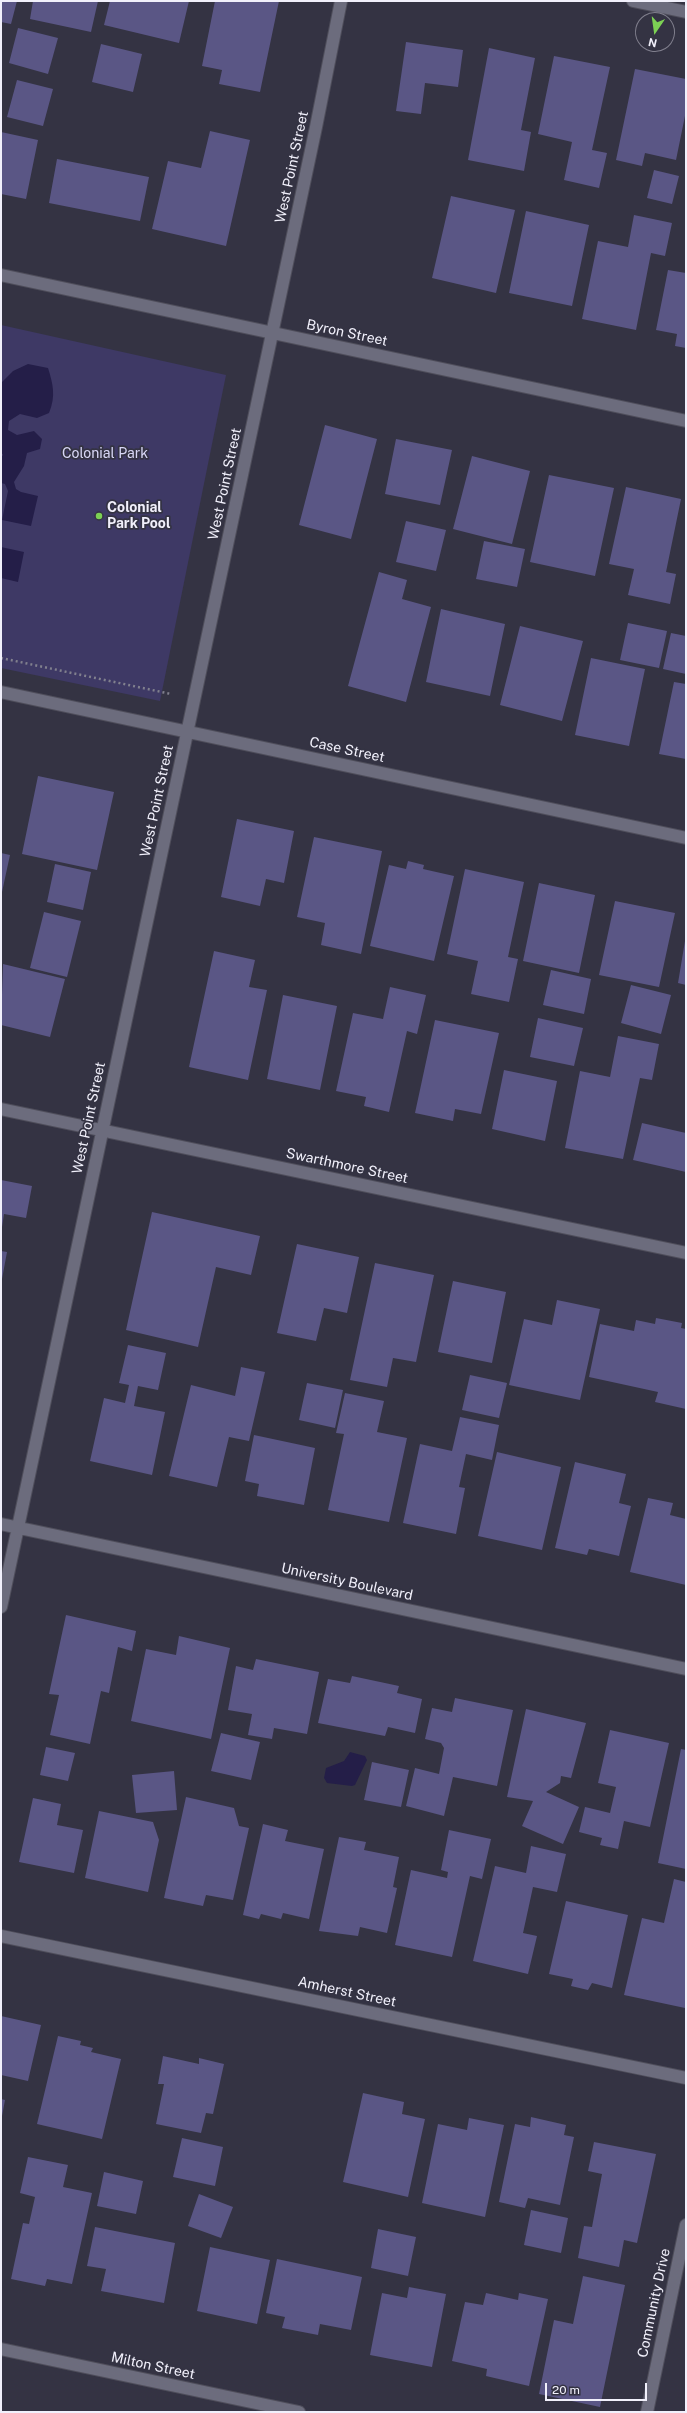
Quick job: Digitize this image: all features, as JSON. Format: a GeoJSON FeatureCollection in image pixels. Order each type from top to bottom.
{"type":"FeatureCollection","features":[{"type":"Feature","properties":{"kind":"street","name":"West Point Street"},"geometry":{"type":"LineString","coordinates":[[1,1607],[272,333],[341,1]]}},
{"type":"Feature","properties":{"kind":"street"},"geometry":{"type":"LineString","coordinates":[[633,1],[686,12]]}},
{"type":"Feature","properties":{"kind":"street","name":"Byron Street"},"geometry":{"type":"LineString","coordinates":[[1,275],[686,421]]}},
{"type":"Feature","properties":{"kind":"street","name":"Case Street"},"geometry":{"type":"LineString","coordinates":[[1,692],[686,838]]}},
{"type":"Feature","properties":{"kind":"street","name":"Swarthmore Street"},"geometry":{"type":"LineString","coordinates":[[1,1108],[686,1253]]}},
{"type":"Feature","properties":{"kind":"street","name":"University Boulevard"},"geometry":{"type":"LineString","coordinates":[[1,1524],[686,1669]]}},
{"type":"Feature","properties":{"kind":"street","name":"Amherst Street"},"geometry":{"type":"LineString","coordinates":[[1,1936],[686,2078]]}},
{"type":"Feature","properties":{"kind":"street","name":"Community Drive"},"geometry":{"type":"LineString","coordinates":[[647,2412],[686,2225]]}},
{"type":"Feature","properties":{"kind":"street","name":"Milton Street"},"geometry":{"type":"LineString","coordinates":[[1,2349],[300,2412]]}},
{"type":"Feature","properties":{"kind":"path"},"geometry":{"type":"LineString","coordinates":[[1,658],[194,700]]}},
{"type":"Feature","properties":{"kind":"green space","name":"Colonial Park"},"geometry":{"type":"Polygon","coordinates":[[[1,325],[226,375],[160,701],[1,668],[1,325]]]}},
{"type":"Feature","properties":{"kind":"shaded area"},"geometry":{"type":"Polygon","coordinates":[[[28,364],[48,368],[53,390],[49,413],[37,418],[20,414],[9,421],[8,430],[17,435],[34,431],[42,439],[40,449],[27,453],[24,466],[14,482],[16,489],[21,492],[38,496],[31,526],[2,520],[8,491],[5,484],[1,483],[1,457],[3,455],[1,452],[2,382],[13,371],[28,364]]]}},
{"type":"Feature","properties":{"kind":"shaded area"},"geometry":{"type":"Polygon","coordinates":[[[1,547],[24,552],[18,582],[1,578],[1,547]]]}},
{"type":"Feature","properties":{"kind":"shaded area"},"geometry":{"type":"Polygon","coordinates":[[[350,1752],[365,1756],[367,1760],[355,1785],[352,1786],[327,1783],[324,1778],[326,1768],[344,1761],[350,1752]]]}},
{"type":"Feature","properties":{"kind":"building"},"geometry":{"type":"Polygon","coordinates":[[[1,1],[17,1],[11,24],[1,22],[1,1]]]}},
{"type":"Feature","properties":{"kind":"building"},"geometry":{"type":"Polygon","coordinates":[[[33,1],[98,1],[91,32],[30,19],[33,1]]]}},
{"type":"Feature","properties":{"kind":"building"},"geometry":{"type":"Polygon","coordinates":[[[110,1],[189,1],[179,43],[104,25],[110,1]]]}},
{"type":"Feature","properties":{"kind":"building"},"geometry":{"type":"Polygon","coordinates":[[[215,1],[279,1],[260,92],[219,84],[222,70],[202,66],[215,1]]]}},
{"type":"Feature","properties":{"kind":"building"},"geometry":{"type":"Polygon","coordinates":[[[18,28],[58,38],[48,74],[9,63],[18,28]]]}},
{"type":"Feature","properties":{"kind":"building"},"geometry":{"type":"Polygon","coordinates":[[[406,42],[463,50],[458,87],[425,83],[421,114],[396,111],[406,42]]]}},
{"type":"Feature","properties":{"kind":"building"},"geometry":{"type":"Polygon","coordinates":[[[101,44],[142,54],[133,92],[92,82],[101,44]]]}},
{"type":"Feature","properties":{"kind":"building"},"geometry":{"type":"Polygon","coordinates":[[[489,48],[535,58],[521,130],[531,132],[524,171],[468,160],[489,48]]]}},
{"type":"Feature","properties":{"kind":"building"},"geometry":{"type":"Polygon","coordinates":[[[554,56],[610,67],[592,150],[607,153],[599,188],[564,180],[572,142],[538,134],[554,56]]]}},
{"type":"Feature","properties":{"kind":"building"},"geometry":{"type":"Polygon","coordinates":[[[635,69],[686,79],[686,111],[676,160],[645,153],[642,166],[616,160],[635,69]]]}},
{"type":"Feature","properties":{"kind":"building"},"geometry":{"type":"Polygon","coordinates":[[[17,80],[53,89],[43,126],[7,117],[17,80]]]}},
{"type":"Feature","properties":{"kind":"building"},"geometry":{"type":"Polygon","coordinates":[[[210,131],[250,140],[226,246],[152,229],[168,161],[201,168],[210,131]]]}},
{"type":"Feature","properties":{"kind":"building"},"geometry":{"type":"Polygon","coordinates":[[[1,132],[38,140],[26,199],[1,194],[1,132]]]}},
{"type":"Feature","properties":{"kind":"building"},"geometry":{"type":"Polygon","coordinates":[[[57,159],[149,177],[140,221],[49,203],[57,159]]]}},
{"type":"Feature","properties":{"kind":"building"},"geometry":{"type":"Polygon","coordinates":[[[654,170],[679,176],[672,204],[647,198],[654,170]]]}},
{"type":"Feature","properties":{"kind":"building"},"geometry":{"type":"Polygon","coordinates":[[[451,196],[515,210],[496,293],[432,278],[451,196]]]}},
{"type":"Feature","properties":{"kind":"building"},"geometry":{"type":"Polygon","coordinates":[[[526,211],[589,225],[572,306],[509,293],[526,211]]]}},
{"type":"Feature","properties":{"kind":"building"},"geometry":{"type":"Polygon","coordinates":[[[634,215],[672,223],[665,256],[651,253],[636,330],[582,319],[598,241],[628,247],[634,215]]]}},
{"type":"Feature","properties":{"kind":"building"},"geometry":{"type":"Polygon","coordinates":[[[668,270],[686,273],[686,348],[675,346],[677,334],[656,330],[668,270]]]}},
{"type":"Feature","properties":{"kind":"building"},"geometry":{"type":"Polygon","coordinates":[[[325,425],[377,439],[351,539],[299,525],[325,425]]]}},
{"type":"Feature","properties":{"kind":"building"},"geometry":{"type":"Polygon","coordinates":[[[396,439],[452,450],[440,505],[385,494],[396,439]]]}},
{"type":"Feature","properties":{"kind":"building"},"geometry":{"type":"Polygon","coordinates":[[[472,456],[530,471],[512,544],[453,529],[472,456]]]}},
{"type":"Feature","properties":{"kind":"building"},"geometry":{"type":"Polygon","coordinates":[[[549,475],[614,488],[595,576],[530,562],[549,475]]]}},
{"type":"Feature","properties":{"kind":"building"},"geometry":{"type":"Polygon","coordinates":[[[626,487],[681,499],[666,572],[676,574],[670,604],[628,595],[634,569],[609,564],[626,487]]]}},
{"type":"Feature","properties":{"kind":"building"},"geometry":{"type":"Polygon","coordinates":[[[406,521],[446,530],[436,571],[396,562],[406,521]]]}},
{"type":"Feature","properties":{"kind":"building"},"geometry":{"type":"Polygon","coordinates":[[[484,541],[525,549],[517,587],[476,579],[484,541]]]}},
{"type":"Feature","properties":{"kind":"building"},"geometry":{"type":"Polygon","coordinates":[[[379,572],[407,580],[402,599],[431,607],[406,702],[348,686],[379,572]]]}},
{"type":"Feature","properties":{"kind":"building"},"geometry":{"type":"Polygon","coordinates":[[[441,609],[505,624],[490,696],[426,682],[441,609]]]}},
{"type":"Feature","properties":{"kind":"building"},"geometry":{"type":"Polygon","coordinates":[[[628,623],[667,631],[659,668],[620,660],[628,623]]]}},
{"type":"Feature","properties":{"kind":"building"},"geometry":{"type":"Polygon","coordinates":[[[520,626],[583,641],[562,721],[500,705],[520,626]]]}},
{"type":"Feature","properties":{"kind":"building"},"geometry":{"type":"Polygon","coordinates":[[[671,633],[686,636],[686,674],[663,669],[671,633]]]}},
{"type":"Feature","properties":{"kind":"building"},"geometry":{"type":"Polygon","coordinates":[[[591,658],[645,669],[629,746],[575,735],[591,658]]]}},
{"type":"Feature","properties":{"kind":"building"},"geometry":{"type":"Polygon","coordinates":[[[674,682],[686,684],[686,759],[659,754],[674,682]]]}},
{"type":"Feature","properties":{"kind":"building"},"geometry":{"type":"Polygon","coordinates":[[[38,776],[114,792],[97,870],[22,854],[38,776]]]}},
{"type":"Feature","properties":{"kind":"building"},"geometry":{"type":"Polygon","coordinates":[[[237,819],[294,831],[284,883],[266,879],[260,906],[221,897],[237,819]]]}},
{"type":"Feature","properties":{"kind":"building"},"geometry":{"type":"Polygon","coordinates":[[[314,837],[382,851],[361,954],[321,945],[325,923],[297,917],[314,837]]]}},
{"type":"Feature","properties":{"kind":"building"},"geometry":{"type":"Polygon","coordinates":[[[1,853],[10,855],[2,892],[1,892],[1,853]]]}},
{"type":"Feature","properties":{"kind":"building"},"geometry":{"type":"Polygon","coordinates":[[[408,861],[424,865],[423,869],[454,876],[434,961],[370,946],[389,865],[406,869],[408,861]]]}},
{"type":"Feature","properties":{"kind":"building"},"geometry":{"type":"Polygon","coordinates":[[[55,864],[91,872],[83,910],[47,902],[55,864]]]}},
{"type":"Feature","properties":{"kind":"building"},"geometry":{"type":"Polygon","coordinates":[[[465,869],[524,882],[508,957],[518,959],[509,1002],[471,994],[478,961],[447,954],[465,869]]]}},
{"type":"Feature","properties":{"kind":"building"},"geometry":{"type":"Polygon","coordinates":[[[539,883],[595,895],[579,973],[523,961],[539,883]]]}},
{"type":"Feature","properties":{"kind":"building"},"geometry":{"type":"Polygon","coordinates":[[[615,901],[675,913],[659,987],[599,975],[615,901]]]}},
{"type":"Feature","properties":{"kind":"building"},"geometry":{"type":"Polygon","coordinates":[[[44,912],[81,921],[67,977],[30,968],[44,912]]]}},
{"type":"Feature","properties":{"kind":"building"},"geometry":{"type":"Polygon","coordinates":[[[686,941],[686,985],[678,983],[686,941]]]}},
{"type":"Feature","properties":{"kind":"building"},"geometry":{"type":"Polygon","coordinates":[[[214,951],[255,960],[249,987],[267,990],[248,1080],[189,1067],[214,951]]]}},
{"type":"Feature","properties":{"kind":"building"},"geometry":{"type":"Polygon","coordinates":[[[3,964],[65,979],[50,1037],[1,1025],[3,964]]]}},
{"type":"Feature","properties":{"kind":"building"},"geometry":{"type":"Polygon","coordinates":[[[551,970],[591,979],[584,1014],[543,1005],[551,970]]]}},
{"type":"Feature","properties":{"kind":"building"},"geometry":{"type":"Polygon","coordinates":[[[631,985],[671,995],[661,1034],[621,1023],[631,985]]]}},
{"type":"Feature","properties":{"kind":"building"},"geometry":{"type":"Polygon","coordinates":[[[390,987],[426,995],[417,1034],[407,1031],[389,1112],[364,1106],[366,1097],[336,1091],[353,1013],[383,1019],[390,987]]]}},
{"type":"Feature","properties":{"kind":"building"},"geometry":{"type":"Polygon","coordinates":[[[283,995],[337,1006],[320,1090],[267,1079],[283,995]]]}},
{"type":"Feature","properties":{"kind":"building"},"geometry":{"type":"Polygon","coordinates":[[[538,1018],[583,1028],[574,1066],[530,1057],[538,1018]]]}},
{"type":"Feature","properties":{"kind":"building"},"geometry":{"type":"Polygon","coordinates":[[[435,1020],[499,1033],[481,1114],[455,1109],[453,1121],[415,1113],[435,1020]]]}},
{"type":"Feature","properties":{"kind":"building"},"geometry":{"type":"Polygon","coordinates":[[[618,1036],[659,1044],[652,1080],[640,1078],[623,1159],[565,1148],[580,1071],[610,1077],[618,1036]]]}},
{"type":"Feature","properties":{"kind":"building"},"geometry":{"type":"Polygon","coordinates":[[[504,1070],[557,1081],[545,1141],[492,1129],[504,1070]]]}},
{"type":"Feature","properties":{"kind":"building"},"geometry":{"type":"Polygon","coordinates":[[[642,1123],[686,1133],[686,1172],[633,1160],[642,1123]]]}},
{"type":"Feature","properties":{"kind":"building"},"geometry":{"type":"Polygon","coordinates":[[[1,1180],[32,1186],[26,1218],[4,1214],[2,1227],[1,1180]]]}},
{"type":"Feature","properties":{"kind":"building"},"geometry":{"type":"Polygon","coordinates":[[[152,1212],[260,1236],[251,1275],[216,1267],[198,1347],[126,1330],[152,1212]]]}},
{"type":"Feature","properties":{"kind":"building"},"geometry":{"type":"Polygon","coordinates":[[[297,1244],[359,1257],[347,1313],[324,1308],[316,1341],[277,1333],[297,1244]]]}},
{"type":"Feature","properties":{"kind":"building"},"geometry":{"type":"Polygon","coordinates":[[[1,1251],[7,1252],[2,1279],[1,1279],[1,1251]]]}},
{"type":"Feature","properties":{"kind":"building"},"geometry":{"type":"Polygon","coordinates":[[[375,1263],[434,1275],[416,1362],[393,1358],[387,1387],[350,1380],[375,1263]]]}},
{"type":"Feature","properties":{"kind":"building"},"geometry":{"type":"Polygon","coordinates":[[[453,1281],[506,1292],[492,1363],[438,1352],[453,1281]]]}},
{"type":"Feature","properties":{"kind":"building"},"geometry":{"type":"Polygon","coordinates":[[[557,1300],[600,1309],[580,1400],[509,1385],[524,1319],[552,1325],[557,1300]]]}},
{"type":"Feature","properties":{"kind":"building"},"geometry":{"type":"Polygon","coordinates":[[[656,1318],[682,1323],[681,1328],[686,1329],[686,1409],[655,1402],[658,1392],[589,1377],[600,1324],[634,1331],[636,1320],[655,1324],[656,1318]]]}},
{"type":"Feature","properties":{"kind":"building"},"geometry":{"type":"Polygon","coordinates":[[[128,1345],[166,1353],[158,1390],[138,1386],[134,1406],[165,1412],[152,1475],[90,1461],[104,1398],[125,1403],[129,1385],[119,1383],[128,1345]]]}},
{"type":"Feature","properties":{"kind":"building"},"geometry":{"type":"Polygon","coordinates":[[[241,1367],[265,1372],[249,1441],[229,1437],[217,1487],[169,1476],[191,1385],[235,1396],[241,1367]]]}},
{"type":"Feature","properties":{"kind":"building"},"geometry":{"type":"Polygon","coordinates":[[[470,1375],[507,1383],[499,1418],[462,1410],[470,1375]]]}},
{"type":"Feature","properties":{"kind":"building"},"geometry":{"type":"Polygon","coordinates":[[[307,1383],[343,1390],[335,1428],[299,1420],[307,1383]]]}},
{"type":"Feature","properties":{"kind":"building"},"geometry":{"type":"Polygon","coordinates":[[[345,1393],[384,1401],[377,1432],[407,1438],[389,1522],[328,1510],[344,1434],[336,1433],[345,1393]]]}},
{"type":"Feature","properties":{"kind":"building"},"geometry":{"type":"Polygon","coordinates":[[[460,1417],[499,1425],[492,1460],[466,1454],[459,1487],[465,1488],[456,1534],[403,1523],[420,1444],[452,1451],[460,1417]]]}},
{"type":"Feature","properties":{"kind":"building"},"geometry":{"type":"Polygon","coordinates":[[[254,1435],[315,1448],[304,1505],[257,1496],[259,1484],[245,1481],[254,1435]]]}},
{"type":"Feature","properties":{"kind":"building"},"geometry":{"type":"Polygon","coordinates":[[[497,1452],[561,1467],[542,1550],[478,1536],[497,1452]]]}},
{"type":"Feature","properties":{"kind":"building"},"geometry":{"type":"Polygon","coordinates":[[[575,1462],[626,1474],[619,1503],[631,1506],[619,1556],[589,1549],[587,1555],[555,1548],[575,1462]]]}},
{"type":"Feature","properties":{"kind":"building"},"geometry":{"type":"Polygon","coordinates":[[[648,1498],[673,1503],[670,1515],[686,1519],[686,1585],[630,1572],[648,1498]]]}},
{"type":"Feature","properties":{"kind":"building"},"geometry":{"type":"Polygon","coordinates":[[[66,1615],[136,1631],[132,1651],[118,1647],[109,1693],[101,1691],[90,1744],[50,1735],[59,1695],[49,1694],[66,1615]]]}},
{"type":"Feature","properties":{"kind":"building"},"geometry":{"type":"Polygon","coordinates":[[[179,1636],[230,1648],[211,1739],[131,1721],[146,1649],[176,1655],[179,1636]]]}},
{"type":"Feature","properties":{"kind":"building"},"geometry":{"type":"Polygon","coordinates":[[[256,1659],[319,1672],[307,1734],[274,1728],[272,1739],[248,1735],[252,1714],[228,1710],[236,1666],[253,1670],[256,1659]]]}},
{"type":"Feature","properties":{"kind":"building"},"geometry":{"type":"Polygon","coordinates":[[[352,1676],[399,1686],[397,1693],[422,1699],[415,1733],[388,1727],[385,1736],[318,1723],[328,1679],[350,1683],[352,1676]]]}},
{"type":"Feature","properties":{"kind":"building"},"geometry":{"type":"Polygon","coordinates":[[[455,1698],[513,1710],[497,1786],[453,1777],[444,1816],[406,1806],[415,1768],[439,1774],[444,1748],[441,1743],[425,1739],[432,1708],[452,1712],[455,1698]]]}},
{"type":"Feature","properties":{"kind":"building"},"geometry":{"type":"Polygon","coordinates":[[[526,1709],[586,1723],[571,1778],[561,1776],[560,1783],[546,1792],[579,1807],[563,1844],[522,1826],[533,1801],[507,1797],[526,1709]]]}},
{"type":"Feature","properties":{"kind":"building"},"geometry":{"type":"Polygon","coordinates":[[[610,1730],[669,1743],[650,1827],[624,1821],[618,1849],[600,1845],[602,1838],[579,1832],[585,1807],[610,1813],[616,1787],[598,1783],[610,1730]]]}},
{"type":"Feature","properties":{"kind":"building"},"geometry":{"type":"Polygon","coordinates":[[[221,1733],[260,1742],[251,1780],[211,1771],[221,1733]]]}},
{"type":"Feature","properties":{"kind":"building"},"geometry":{"type":"Polygon","coordinates":[[[46,1747],[75,1753],[68,1781],[40,1775],[46,1747]]]}},
{"type":"Feature","properties":{"kind":"building"},"geometry":{"type":"Polygon","coordinates":[[[681,1749],[686,1750],[686,1869],[658,1863],[681,1749]]]}},
{"type":"Feature","properties":{"kind":"building"},"geometry":{"type":"Polygon","coordinates":[[[372,1762],[409,1770],[401,1807],[364,1800],[372,1762]]]}},
{"type":"Feature","properties":{"kind":"building"},"geometry":{"type":"Polygon","coordinates":[[[174,1771],[177,1810],[136,1813],[132,1775],[174,1771]]]}},
{"type":"Feature","properties":{"kind":"building"},"geometry":{"type":"Polygon","coordinates":[[[186,1797],[234,1808],[239,1826],[249,1828],[233,1900],[206,1895],[203,1906],[164,1898],[186,1797]]]}},
{"type":"Feature","properties":{"kind":"building"},"geometry":{"type":"Polygon","coordinates":[[[33,1798],[61,1804],[57,1825],[83,1830],[74,1873],[19,1862],[33,1798]]]}},
{"type":"Feature","properties":{"kind":"building"},"geometry":{"type":"Polygon","coordinates":[[[99,1811],[153,1822],[159,1840],[148,1892],[85,1878],[99,1811]]]}},
{"type":"Feature","properties":{"kind":"building"},"geometry":{"type":"Polygon","coordinates":[[[263,1824],[288,1830],[285,1841],[324,1849],[309,1919],[283,1913],[281,1919],[261,1914],[259,1919],[243,1915],[263,1824]]]}},
{"type":"Feature","properties":{"kind":"building"},"geometry":{"type":"Polygon","coordinates":[[[449,1830],[491,1839],[482,1879],[470,1876],[452,1957],[395,1945],[411,1870],[447,1878],[448,1872],[441,1870],[449,1830]]]}},
{"type":"Feature","properties":{"kind":"building"},"geometry":{"type":"Polygon","coordinates":[[[339,1837],[366,1842],[364,1850],[399,1857],[393,1887],[397,1888],[387,1933],[360,1927],[358,1936],[319,1931],[339,1837]]]}},
{"type":"Feature","properties":{"kind":"building"},"geometry":{"type":"Polygon","coordinates":[[[531,1846],[566,1854],[557,1892],[533,1887],[523,1933],[537,1936],[528,1974],[473,1961],[495,1866],[526,1873],[531,1846]]]}},
{"type":"Feature","properties":{"kind":"building"},"geometry":{"type":"Polygon","coordinates":[[[674,1879],[686,1882],[685,2008],[624,1995],[642,1918],[664,1923],[674,1879]]]}},
{"type":"Feature","properties":{"kind":"building"},"geometry":{"type":"Polygon","coordinates":[[[566,1901],[628,1915],[612,1988],[592,1983],[588,1990],[571,1986],[573,1979],[549,1974],[566,1901]]]}},
{"type":"Feature","properties":{"kind":"building"},"geometry":{"type":"Polygon","coordinates":[[[1,2016],[41,2025],[28,2081],[1,2075],[1,2016]]]}},
{"type":"Feature","properties":{"kind":"building"},"geometry":{"type":"Polygon","coordinates":[[[58,2036],[81,2041],[80,2045],[93,2048],[91,2052],[121,2059],[102,2139],[37,2124],[58,2036]]]}},
{"type":"Feature","properties":{"kind":"building"},"geometry":{"type":"Polygon","coordinates":[[[163,2056],[199,2064],[199,2058],[224,2064],[213,2114],[206,2113],[201,2133],[156,2124],[164,2084],[158,2084],[163,2056]]]}},
{"type":"Feature","properties":{"kind":"building"},"geometry":{"type":"Polygon","coordinates":[[[363,2093],[404,2102],[402,2114],[425,2119],[408,2197],[343,2182],[363,2093]]]}},
{"type":"Feature","properties":{"kind":"building"},"geometry":{"type":"Polygon","coordinates":[[[1,2099],[5,2100],[2,2116],[1,2116],[1,2099]]]}},
{"type":"Feature","properties":{"kind":"building"},"geometry":{"type":"Polygon","coordinates":[[[531,2117],[566,2125],[564,2135],[574,2137],[560,2205],[528,2198],[525,2208],[499,2202],[515,2124],[530,2127],[531,2117]]]}},
{"type":"Feature","properties":{"kind":"building"},"geometry":{"type":"Polygon","coordinates":[[[469,2118],[504,2125],[485,2217],[422,2203],[438,2124],[467,2130],[469,2118]]]}},
{"type":"Feature","properties":{"kind":"building"},"geometry":{"type":"Polygon","coordinates":[[[182,2138],[223,2147],[215,2186],[173,2177],[182,2138]]]}},
{"type":"Feature","properties":{"kind":"building"},"geometry":{"type":"Polygon","coordinates":[[[594,2142],[656,2154],[637,2243],[624,2240],[619,2267],[578,2258],[584,2226],[592,2227],[602,2174],[588,2171],[594,2142]]]}},
{"type":"Feature","properties":{"kind":"building"},"geometry":{"type":"Polygon","coordinates":[[[28,2157],[68,2165],[63,2187],[92,2193],[72,2284],[47,2279],[45,2286],[11,2279],[23,2223],[29,2224],[35,2197],[20,2193],[28,2157]]]}},
{"type":"Feature","properties":{"kind":"building"},"geometry":{"type":"Polygon","coordinates":[[[104,2172],[143,2181],[136,2214],[97,2206],[104,2172]]]}},
{"type":"Feature","properties":{"kind":"building"},"geometry":{"type":"Polygon","coordinates":[[[199,2194],[233,2207],[221,2238],[188,2226],[199,2194]]]}},
{"type":"Feature","properties":{"kind":"building"},"geometry":{"type":"Polygon","coordinates":[[[531,2210],[568,2218],[561,2253],[524,2245],[531,2210]]]}},
{"type":"Feature","properties":{"kind":"building"},"geometry":{"type":"Polygon","coordinates":[[[95,2227],[175,2243],[164,2303],[101,2291],[106,2269],[87,2266],[95,2227]]]}},
{"type":"Feature","properties":{"kind":"building"},"geometry":{"type":"Polygon","coordinates":[[[378,2229],[416,2237],[408,2276],[371,2268],[378,2229]]]}},
{"type":"Feature","properties":{"kind":"building"},"geometry":{"type":"Polygon","coordinates":[[[210,2247],[270,2260],[257,2324],[197,2311],[210,2247]]]}},
{"type":"Feature","properties":{"kind":"building"},"geometry":{"type":"Polygon","coordinates":[[[277,2259],[362,2277],[351,2330],[320,2324],[318,2335],[282,2328],[285,2317],[266,2313],[277,2259]]]}},
{"type":"Feature","properties":{"kind":"building"},"geometry":{"type":"Polygon","coordinates":[[[583,2276],[625,2285],[600,2407],[539,2394],[554,2320],[573,2324],[583,2276]]]}},
{"type":"Feature","properties":{"kind":"building"},"geometry":{"type":"Polygon","coordinates":[[[409,2287],[446,2294],[432,2367],[370,2355],[382,2293],[407,2298],[409,2287]]]}},
{"type":"Feature","properties":{"kind":"building"},"geometry":{"type":"Polygon","coordinates":[[[486,2293],[518,2300],[519,2293],[548,2299],[529,2386],[486,2376],[487,2369],[452,2361],[465,2302],[483,2305],[486,2293]]]}},
{"type":"Feature","properties":{"kind":"place","name":"Colonial Park Pool"},"geometry":{"type":"Point","coordinates":[99,516]}}]}
